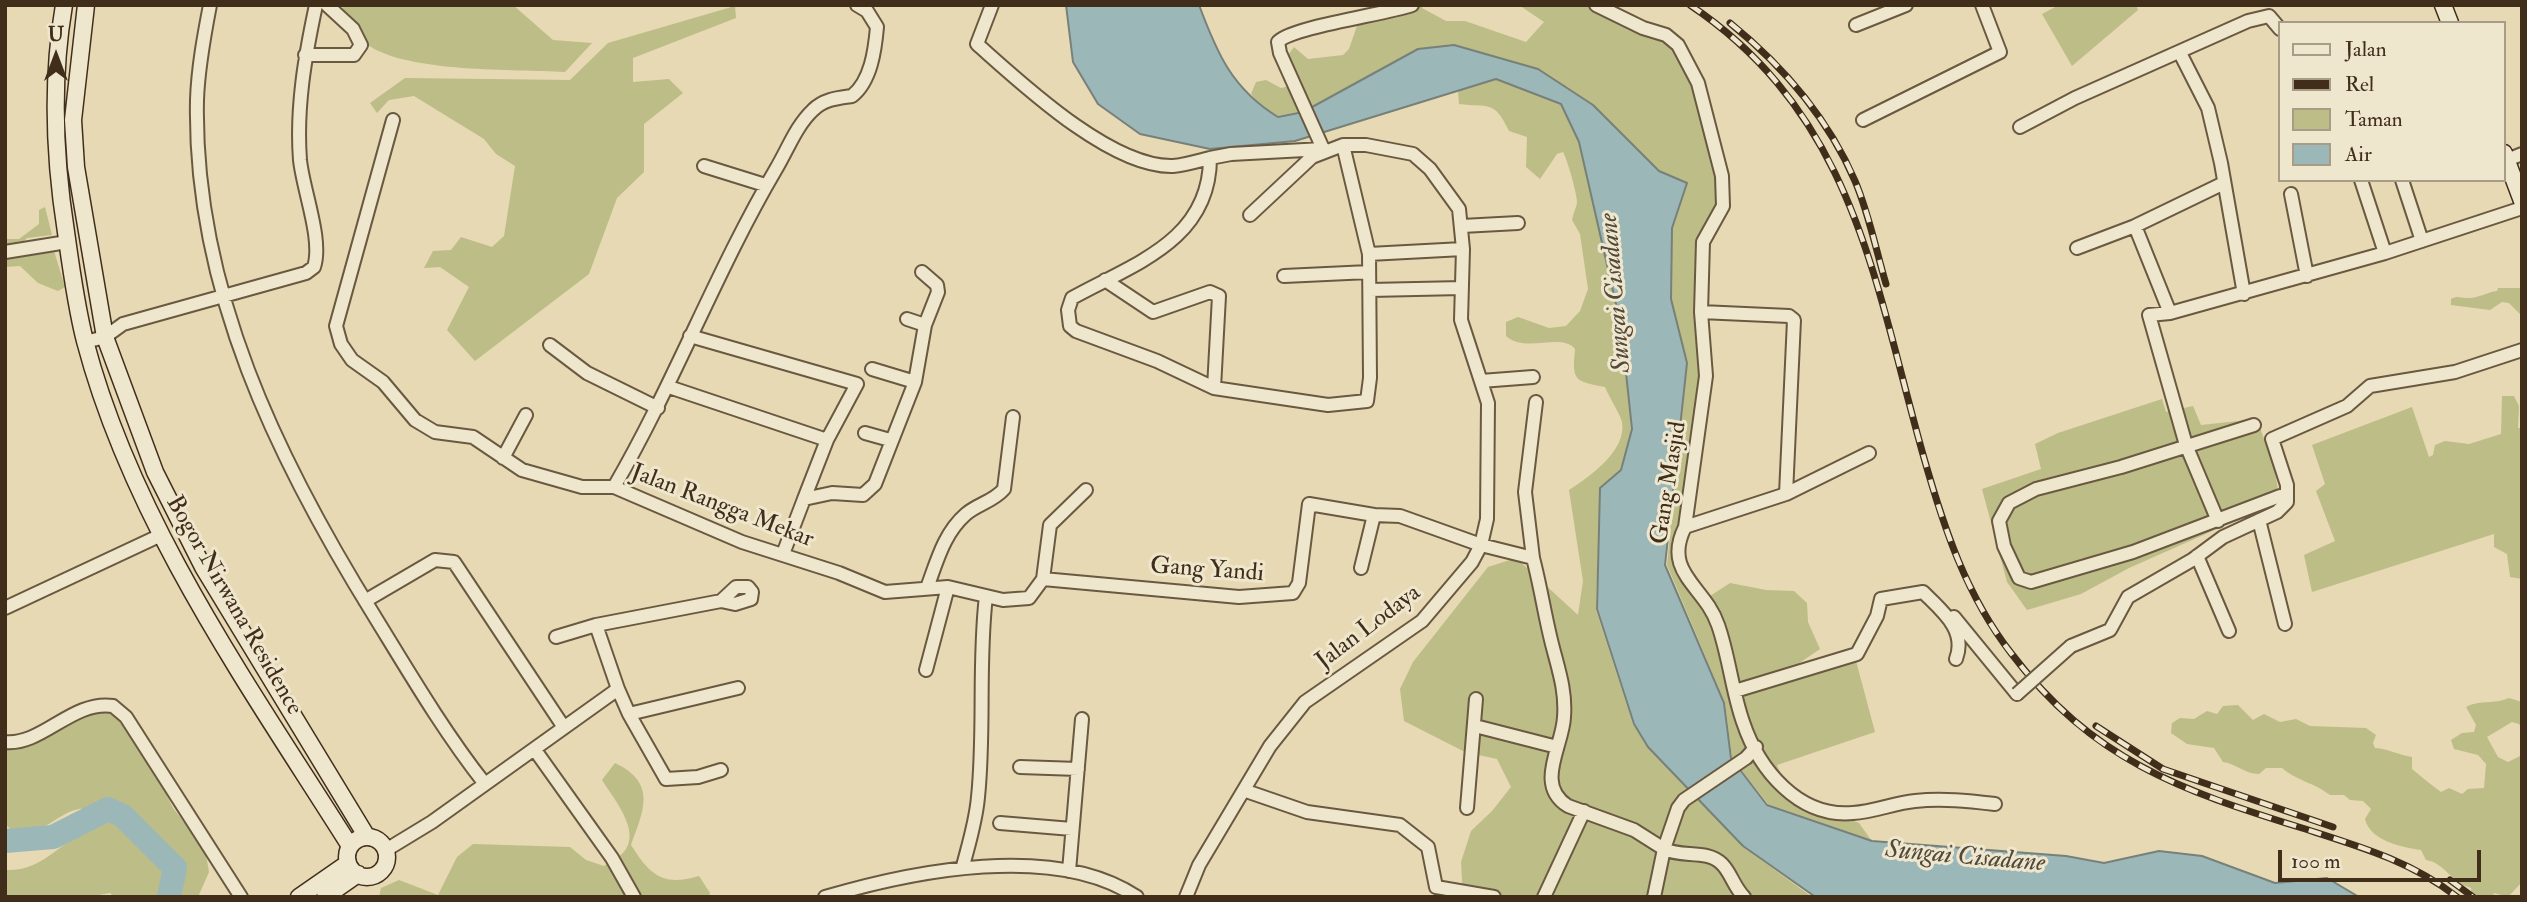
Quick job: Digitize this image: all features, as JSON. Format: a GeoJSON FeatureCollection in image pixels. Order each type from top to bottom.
{"type":"FeatureCollection","features":[{"type":"Feature","properties":{"kind":"street"},"geometry":{"type":"LineString","coordinates":[[210,5],[197,98],[198,139],[206,212],[222,296],[253,385],[293,474],[342,568],[424,696],[485,784]]}},
{"type":"Feature","properties":{"kind":"street"},"geometry":{"type":"LineString","coordinates":[[85,342],[105,337],[122,324],[306,273],[314,267],[316,260],[312,222],[300,161],[300,110],[305,55],[316,5]]}},
{"type":"Feature","properties":{"kind":"street"},"geometry":{"type":"LineString","coordinates":[[305,55],[354,55],[359,52],[360,41],[353,29],[327,5]]}},
{"type":"Feature","properties":{"kind":"street"},"geometry":{"type":"LineString","coordinates":[[614,487],[669,387],[690,336],[765,186],[810,112],[831,99],[854,95],[862,85],[870,68],[877,27],[867,11],[857,5]]}},
{"type":"Feature","properties":{"kind":"street"},"geometry":{"type":"LineString","coordinates":[[992,5],[977,44],[1046,104],[1093,137],[1123,152],[1172,166],[1210,158],[1324,150],[1280,53],[1278,42],[1282,38],[1412,5]]}},
{"type":"Feature","properties":{"kind":"street","name":"Gang Masjid"},"geometry":{"type":"LineString","coordinates":[[1596,5],[1643,29],[1666,34],[1678,45],[1699,83],[1724,190],[1723,206],[1703,242],[1701,312],[1706,376],[1685,527],[1676,543],[1678,556],[1690,584],[1718,623],[1744,725],[1771,775],[1789,793],[1826,813],[1854,813],[1914,801],[1948,800],[1995,804]]}},
{"type":"Feature","properties":{"kind":"street"},"geometry":{"type":"LineString","coordinates":[[1856,25],[1906,5]]}},
{"type":"Feature","properties":{"kind":"street"},"geometry":{"type":"LineString","coordinates":[[1863,120],[2000,52],[1982,5]]}},
{"type":"Feature","properties":{"kind":"street"},"geometry":{"type":"LineString","coordinates":[[64,6],[85,9]]}},
{"type":"Feature","properties":{"kind":"street","name":"Bogor Nirwana Residence"},"geometry":{"type":"LineString","coordinates":[[64,6],[55,131],[67,242],[85,342],[119,438],[161,535],[352,861]]}},
{"type":"Feature","properties":{"kind":"street","name":"Bogor Nirwana Residence"},"geometry":{"type":"LineString","coordinates":[[85,9],[73,120],[76,167],[105,337],[155,472],[203,567],[367,837]]}},
{"type":"Feature","properties":{"kind":"street"},"geometry":{"type":"LineString","coordinates":[[2020,127],[2075,98],[2263,16],[2271,17],[2278,26]]}},
{"type":"Feature","properties":{"kind":"street"},"geometry":{"type":"LineString","coordinates":[[2180,53],[2208,108],[2244,294]]}},
{"type":"Feature","properties":{"kind":"street","name":"Jalan Rangga Mekar"},"geometry":{"type":"LineString","coordinates":[[393,120],[336,326],[341,344],[357,366],[383,382],[426,428],[473,437],[522,470],[555,481],[582,487],[614,487],[742,542],[783,554],[885,592],[948,587],[1017,601],[1029,598],[1043,579]]}},
{"type":"Feature","properties":{"kind":"street"},"geometry":{"type":"LineString","coordinates":[[1210,158],[1209,183],[1196,211],[1168,246],[1072,298],[1068,310],[1070,326],[1214,388],[1347,405],[1363,404],[1367,400],[1369,254],[1343,145]]}},
{"type":"Feature","properties":{"kind":"street","name":"Jalan Lodaya"},"geometry":{"type":"LineString","coordinates":[[1186,897],[1199,865],[1246,791],[1270,746],[1305,702],[1422,621],[1472,562],[1481,545],[1487,519],[1488,403],[1461,320],[1463,249],[1459,209],[1422,160],[1403,150],[1343,145],[1324,150],[1312,157],[1250,215]]}},
{"type":"Feature","properties":{"kind":"street"},"geometry":{"type":"LineString","coordinates":[[2511,156],[2522,201]]}},
{"type":"Feature","properties":{"kind":"street"},"geometry":{"type":"LineString","coordinates":[[704,166],[765,186]]}},
{"type":"Feature","properties":{"kind":"street"},"geometry":{"type":"LineString","coordinates":[[2362,182],[2385,253]]}},
{"type":"Feature","properties":{"kind":"street"},"geometry":{"type":"LineString","coordinates":[[2403,182],[2422,241]]}},
{"type":"Feature","properties":{"kind":"street"},"geometry":{"type":"LineString","coordinates":[[2077,248],[2135,226],[2224,183]]}},
{"type":"Feature","properties":{"kind":"street"},"geometry":{"type":"LineString","coordinates":[[2291,194],[2307,276]]}},
{"type":"Feature","properties":{"kind":"street"},"geometry":{"type":"LineString","coordinates":[[2218,521],[2186,445],[2149,315],[2170,313],[2307,276],[2522,208]]}},
{"type":"Feature","properties":{"kind":"street"},"geometry":{"type":"LineString","coordinates":[[1462,226],[1518,223]]}},
{"type":"Feature","properties":{"kind":"street"},"geometry":{"type":"LineString","coordinates":[[2135,226],[2170,313]]}},
{"type":"Feature","properties":{"kind":"street"},"geometry":{"type":"LineString","coordinates":[[5,252],[67,242]]}},
{"type":"Feature","properties":{"kind":"street"},"geometry":{"type":"LineString","coordinates":[[1369,254],[1463,249]]}},
{"type":"Feature","properties":{"kind":"street"},"geometry":{"type":"LineString","coordinates":[[804,499],[832,493],[863,495],[870,491],[915,382],[925,325],[938,290],[934,282],[922,272]]}},
{"type":"Feature","properties":{"kind":"street"},"geometry":{"type":"LineString","coordinates":[[1284,276],[1369,272]]}},
{"type":"Feature","properties":{"kind":"street"},"geometry":{"type":"LineString","coordinates":[[1105,280],[1153,312],[1210,292],[1220,296],[1214,388]]}},
{"type":"Feature","properties":{"kind":"street"},"geometry":{"type":"LineString","coordinates":[[1370,290],[1462,288]]}},
{"type":"Feature","properties":{"kind":"street"},"geometry":{"type":"LineString","coordinates":[[1701,312],[1789,316],[1794,320],[1786,494]]}},
{"type":"Feature","properties":{"kind":"street"},"geometry":{"type":"LineString","coordinates":[[907,319],[925,325]]}},
{"type":"Feature","properties":{"kind":"street"},"geometry":{"type":"LineString","coordinates":[[690,336],[857,384],[827,440],[783,554]]}},
{"type":"Feature","properties":{"kind":"street"},"geometry":{"type":"LineString","coordinates":[[550,345],[587,373],[658,408]]}},
{"type":"Feature","properties":{"kind":"street"},"geometry":{"type":"LineString","coordinates":[[1735,691],[1857,654],[1873,625],[1881,599],[1923,592],[1934,593],[2017,694],[2071,646],[2110,630],[2127,597],[2197,556],[2223,537],[2277,512],[2287,502],[2287,485],[2272,439],[2347,405],[2370,386],[2455,372],[2522,350]]}},
{"type":"Feature","properties":{"kind":"street"},"geometry":{"type":"LineString","coordinates":[[872,369],[915,382]]}},
{"type":"Feature","properties":{"kind":"street"},"geometry":{"type":"LineString","coordinates":[[1481,381],[1533,377]]}},
{"type":"Feature","properties":{"kind":"street"},"geometry":{"type":"LineString","coordinates":[[669,387],[827,440]]}},
{"type":"Feature","properties":{"kind":"street"},"geometry":{"type":"LineString","coordinates":[[1536,402],[1525,492],[1533,558],[1563,682],[1564,724],[1551,774],[1553,789],[1559,800],[1634,830],[1664,849],[1682,855],[1711,856],[1722,864],[1744,897]]}},
{"type":"Feature","properties":{"kind":"street"},"geometry":{"type":"LineString","coordinates":[[503,458],[526,415]]}},
{"type":"Feature","properties":{"kind":"street"},"geometry":{"type":"LineString","coordinates":[[928,589],[951,530],[968,512],[998,496],[1004,489],[1013,417]]}},
{"type":"Feature","properties":{"kind":"street"},"geometry":{"type":"LineString","coordinates":[[2254,425],[2121,467],[2036,489],[2009,503],[1999,521],[2013,571],[2019,578],[2031,582],[2133,552],[2280,496]]}},
{"type":"Feature","properties":{"kind":"street"},"geometry":{"type":"LineString","coordinates":[[865,433],[890,440]]}},
{"type":"Feature","properties":{"kind":"street"},"geometry":{"type":"LineString","coordinates":[[1685,527],[1786,494],[1869,453]]}},
{"type":"Feature","properties":{"kind":"street"},"geometry":{"type":"LineString","coordinates":[[1043,579],[1050,526],[1086,490]]}},
{"type":"Feature","properties":{"kind":"street","name":"Gang Yandi"},"geometry":{"type":"LineString","coordinates":[[1043,579],[1239,597],[1279,596],[1293,593],[1299,583],[1309,504],[1374,515]]}},
{"type":"Feature","properties":{"kind":"street"},"geometry":{"type":"LineString","coordinates":[[1362,568],[1374,515],[1416,520],[1481,545],[1533,558]]}},
{"type":"Feature","properties":{"kind":"street"},"geometry":{"type":"LineString","coordinates":[[2259,520],[2285,624]]}},
{"type":"Feature","properties":{"kind":"street"},"geometry":{"type":"LineString","coordinates":[[5,608],[161,535]]}},
{"type":"Feature","properties":{"kind":"street"},"geometry":{"type":"LineString","coordinates":[[2197,556],[2230,631]]}},
{"type":"Feature","properties":{"kind":"street"},"geometry":{"type":"LineString","coordinates":[[365,601],[435,560],[454,562],[563,726]]}},
{"type":"Feature","properties":{"kind":"street"},"geometry":{"type":"LineString","coordinates":[[926,670],[948,587]]}},
{"type":"Feature","properties":{"kind":"street"},"geometry":{"type":"LineString","coordinates":[[1923,592],[1953,622],[1960,647],[1956,659]]}},
{"type":"Feature","properties":{"kind":"street"},"geometry":{"type":"LineString","coordinates":[[963,866],[978,796],[986,596]]}},
{"type":"Feature","properties":{"kind":"street"},"geometry":{"type":"LineString","coordinates":[[556,637],[596,625],[721,601]]}},
{"type":"Feature","properties":{"kind":"street"},"geometry":{"type":"LineString","coordinates":[[596,625],[629,714],[666,779],[698,777],[721,771]]}},
{"type":"Feature","properties":{"kind":"street"},"geometry":{"type":"LineString","coordinates":[[220,638],[238,628]]}},
{"type":"Feature","properties":{"kind":"street"},"geometry":{"type":"LineString","coordinates":[[629,714],[738,688]]}},
{"type":"Feature","properties":{"kind":"street"},"geometry":{"type":"LineString","coordinates":[[386,850],[535,750],[563,726],[618,689]]}},
{"type":"Feature","properties":{"kind":"street"},"geometry":{"type":"LineString","coordinates":[[1467,808],[1476,699]]}},
{"type":"Feature","properties":{"kind":"street"},"geometry":{"type":"LineString","coordinates":[[5,742],[15,742],[44,730],[91,706],[113,706],[126,717],[242,897]]}},
{"type":"Feature","properties":{"kind":"street"},"geometry":{"type":"LineString","coordinates":[[1069,872],[1083,719]]}},
{"type":"Feature","properties":{"kind":"street"},"geometry":{"type":"LineString","coordinates":[[1475,726],[1556,747]]}},
{"type":"Feature","properties":{"kind":"street"},"geometry":{"type":"LineString","coordinates":[[1654,897],[1664,849],[1678,808],[1684,800],[1746,758],[1756,747]]}},
{"type":"Feature","properties":{"kind":"street"},"geometry":{"type":"LineString","coordinates":[[535,750],[612,858],[634,897]]}},
{"type":"Feature","properties":{"kind":"street"},"geometry":{"type":"LineString","coordinates":[[1020,767],[1078,769]]}},
{"type":"Feature","properties":{"kind":"street"},"geometry":{"type":"LineString","coordinates":[[1246,791],[1307,812],[1400,825],[1428,847],[1436,887],[1494,897]]}},
{"type":"Feature","properties":{"kind":"street"},"geometry":{"type":"LineString","coordinates":[[1544,897],[1584,811]]}},
{"type":"Feature","properties":{"kind":"street"},"geometry":{"type":"LineString","coordinates":[[1000,823],[1072,830]]}},
{"type":"Feature","properties":{"kind":"street"},"geometry":{"type":"LineString","coordinates":[[325,897],[367,837],[378,841],[386,850],[386,863],[378,874],[352,861]]}},
{"type":"Feature","properties":{"kind":"street"},"geometry":{"type":"LineString","coordinates":[[299,897],[352,861]]}},
{"type":"Feature","properties":{"kind":"street"},"geometry":{"type":"LineString","coordinates":[[825,897],[963,866],[1094,876],[1137,897]]}},
{"type":"Feature","properties":{"kind":"green space"},"geometry":{"type":"Polygon","coordinates":[[[342,5],[513,5],[553,40],[592,43],[565,72],[435,65],[409,61],[368,45],[352,27],[342,5]]]}},
{"type":"Feature","properties":{"kind":"green space"},"geometry":{"type":"Polygon","coordinates":[[[1407,5],[1423,5],[1422,8],[1446,21],[1465,21],[1526,42],[1544,22],[1519,5],[1597,5],[1666,35],[1693,69],[1724,190],[1703,242],[1706,376],[1676,543],[1704,600],[1730,583],[1766,590],[1794,591],[1807,603],[1808,622],[1820,649],[1792,668],[1779,683],[1856,661],[1875,732],[1777,765],[1789,794],[1859,823],[1871,840],[1768,804],[1732,758],[1725,703],[1667,565],[1687,364],[1671,299],[1672,228],[1687,183],[1659,171],[1593,105],[1538,69],[1454,45],[1418,49],[1303,111],[1278,116],[1260,105],[1251,94],[1256,82],[1266,80],[1281,88],[1290,86],[1289,54],[1294,47],[1308,59],[1343,55],[1349,49],[1358,23],[1407,5]]]}},
{"type":"Feature","properties":{"kind":"green space"},"geometry":{"type":"Polygon","coordinates":[[[2059,5],[2136,5],[2138,10],[2072,66],[2042,14],[2059,5]]]}},
{"type":"Feature","properties":{"kind":"green space"},"geometry":{"type":"Polygon","coordinates":[[[735,6],[736,18],[633,58],[633,82],[669,79],[683,93],[644,124],[644,172],[617,198],[589,274],[475,361],[447,330],[469,287],[440,267],[424,268],[433,251],[451,250],[461,237],[492,247],[504,236],[515,166],[496,154],[484,139],[414,96],[389,100],[377,113],[370,103],[405,78],[570,80],[608,43],[735,6]]]}},
{"type":"Feature","properties":{"kind":"green space"},"geometry":{"type":"Polygon","coordinates":[[[1496,79],[1561,104],[1579,142],[1621,326],[1631,432],[1621,470],[1600,488],[1596,610],[1633,724],[1647,746],[1742,846],[1812,897],[1463,897],[1461,862],[1471,831],[1511,787],[1497,759],[1465,752],[1404,721],[1400,689],[1413,662],[1488,567],[1516,558],[1578,615],[1583,581],[1569,490],[1605,462],[1619,443],[1622,433],[1621,419],[1605,387],[1577,378],[1574,368],[1575,349],[1561,342],[1523,343],[1506,336],[1506,322],[1518,317],[1549,328],[1566,326],[1580,311],[1588,289],[1580,234],[1572,220],[1577,203],[1576,193],[1563,152],[1557,154],[1540,179],[1526,167],[1527,137],[1509,131],[1494,109],[1459,104],[1458,91],[1496,79]]]}},
{"type":"Feature","properties":{"kind":"green space"},"geometry":{"type":"Polygon","coordinates":[[[45,207],[52,235],[27,238],[17,249],[18,256],[34,255],[47,248],[54,251],[65,287],[58,291],[38,283],[20,266],[5,267],[5,239],[19,239],[39,224],[39,210],[45,207]]]}},
{"type":"Feature","properties":{"kind":"green space"},"geometry":{"type":"Polygon","coordinates":[[[2498,288],[2522,288],[2522,316],[2509,303],[2502,302],[2490,310],[2451,305],[2453,298],[2475,297],[2497,291],[2498,288]]]}},
{"type":"Feature","properties":{"kind":"green space"},"geometry":{"type":"Polygon","coordinates":[[[2502,396],[2514,396],[2519,406],[2518,428],[2522,428],[2522,579],[2510,577],[2507,554],[2494,547],[2494,534],[2312,592],[2304,555],[2335,541],[2316,491],[2325,484],[2312,445],[2412,407],[2429,457],[2433,455],[2435,445],[2445,441],[2469,444],[2501,434],[2502,396]]]}},
{"type":"Feature","properties":{"kind":"green space"},"geometry":{"type":"Polygon","coordinates":[[[2162,399],[2166,412],[2193,406],[2201,425],[2257,419],[2274,467],[2280,501],[2129,568],[2081,594],[2027,610],[2007,582],[1982,489],[2041,469],[2035,444],[2058,433],[2162,399]]]}},
{"type":"Feature","properties":{"kind":"green space"},"geometry":{"type":"Polygon","coordinates":[[[2509,698],[2522,702],[2522,729],[2519,724],[2512,722],[2487,737],[2498,757],[2508,762],[2522,755],[2522,882],[2508,897],[2494,893],[2493,897],[2472,897],[2471,888],[2426,860],[2421,850],[2396,845],[2380,838],[2368,827],[2365,819],[2371,809],[2363,801],[2350,800],[2344,795],[2330,795],[2282,768],[2266,768],[2259,774],[2249,772],[2223,762],[2214,748],[2187,744],[2171,733],[2172,723],[2180,718],[2194,719],[2207,711],[2217,714],[2223,706],[2238,705],[2253,720],[2264,714],[2280,722],[2296,719],[2310,726],[2366,728],[2376,735],[2373,743],[2375,748],[2412,757],[2412,769],[2441,792],[2449,788],[2462,794],[2468,789],[2484,788],[2486,764],[2478,755],[2454,749],[2451,740],[2462,733],[2474,732],[2476,725],[2466,707],[2509,698]]]}},
{"type":"Feature","properties":{"kind":"green space"},"geometry":{"type":"Polygon","coordinates":[[[91,710],[109,711],[123,723],[152,765],[173,808],[205,849],[209,872],[198,897],[114,897],[110,893],[87,897],[5,897],[5,870],[32,866],[85,831],[98,826],[96,811],[81,809],[70,812],[32,833],[13,831],[5,823],[5,746],[28,746],[91,710]]]}},
{"type":"Feature","properties":{"kind":"green space"},"geometry":{"type":"Polygon","coordinates":[[[615,763],[637,779],[642,789],[643,809],[631,845],[638,855],[651,871],[667,879],[699,876],[710,893],[709,897],[379,897],[381,888],[399,880],[438,895],[457,857],[473,844],[570,847],[586,860],[604,866],[623,853],[630,835],[619,805],[602,780],[615,763]]]}},
{"type":"Feature","properties":{"kind":"water","name":"Sungai Cisadane"},"geometry":{"type":"Polygon","coordinates":[[[1066,5],[1199,5],[1212,39],[1228,68],[1249,94],[1278,117],[1303,112],[1418,49],[1454,45],[1538,69],[1593,105],[1659,171],[1687,183],[1672,228],[1671,299],[1687,363],[1665,565],[1724,703],[1731,758],[1767,805],[1872,841],[2066,856],[2104,863],[2159,851],[2202,856],[2275,883],[2327,878],[2359,897],[1814,896],[1743,846],[1648,747],[1634,724],[1597,609],[1600,488],[1621,470],[1632,429],[1621,326],[1579,142],[1561,104],[1496,79],[1295,141],[1210,149],[1140,134],[1098,104],[1073,62],[1066,5]]]}},
{"type":"Feature","properties":{"kind":"waterway"},"geometry":{"type":"LineString","coordinates":[[5,841],[53,837],[108,809],[123,816],[175,868],[169,897]]}},
{"type":"Feature","properties":{"kind":"railway"},"geometry":{"type":"LineString","coordinates":[[1690,5],[1745,49],[1789,98],[1823,151],[1850,207],[1871,267],[1924,458],[1958,560],[1995,631],[2042,690],[2073,720],[2141,766],[2216,800],[2343,841],[2403,864],[2457,897]]}},
{"type":"Feature","properties":{"kind":"railway"},"geometry":{"type":"LineString","coordinates":[[1730,23],[1786,75],[1832,136],[1860,194],[1886,284]]}},
{"type":"Feature","properties":{"kind":"railway"},"geometry":{"type":"LineString","coordinates":[[2096,726],[2163,769],[2333,827]]}},
{"type":"Feature","properties":{"kind":"railway"},"geometry":{"type":"LineString","coordinates":[[2450,880],[2473,897]]}}]}
